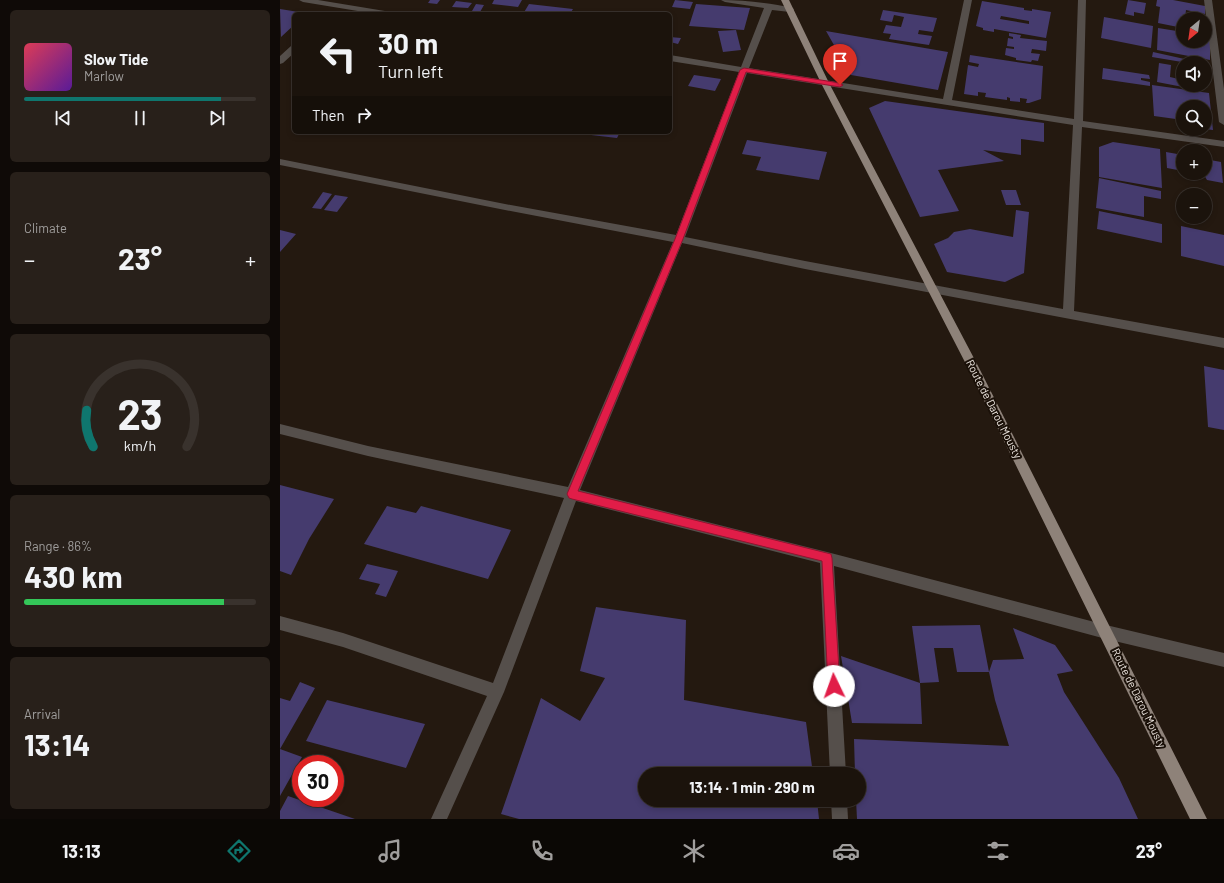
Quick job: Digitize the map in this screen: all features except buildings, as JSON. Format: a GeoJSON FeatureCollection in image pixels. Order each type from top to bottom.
{"type":"FeatureCollection","features":[{"type":"Feature","properties":{"kind":"main road","name":"Route de Darou Mousty"},"geometry":{"type":"LineString","coordinates":[[788,5],[825,83],[973,367],[1199,819]]}},
{"type":"Feature","properties":{"kind":"street"},"geometry":{"type":"LineString","coordinates":[[303,0],[341,3],[382,12]]}},
{"type":"Feature","properties":{"kind":"street"},"geometry":{"type":"LineString","coordinates":[[725,0],[769,6],[788,5]]}},
{"type":"Feature","properties":{"kind":"street"},"geometry":{"type":"LineString","coordinates":[[947,102],[968,0]]}},
{"type":"Feature","properties":{"kind":"street"},"geometry":{"type":"LineString","coordinates":[[1068,314],[1078,123],[1082,0]]}},
{"type":"Feature","properties":{"kind":"street"},"geometry":{"type":"LineString","coordinates":[[1208,0],[1224,122]]}},
{"type":"Feature","properties":{"kind":"street"},"geometry":{"type":"LineString","coordinates":[[331,12],[341,3]]}},
{"type":"Feature","properties":{"kind":"street"},"geometry":{"type":"LineString","coordinates":[[439,819],[497,692],[572,494],[679,239],[769,6]]}},
{"type":"Feature","properties":{"kind":"street"},"geometry":{"type":"LineString","coordinates":[[280,61],[292,50]]}},
{"type":"Feature","properties":{"kind":"street"},"geometry":{"type":"LineString","coordinates":[[672,58],[1078,123],[1224,144]]}},
{"type":"Feature","properties":{"kind":"street"},"geometry":{"type":"LineString","coordinates":[[280,162],[931,289],[1224,343]]}},
{"type":"Feature","properties":{"kind":"street"},"geometry":{"type":"LineString","coordinates":[[280,430],[368,451],[572,494],[827,558],[1106,632],[1224,660]]}},
{"type":"Feature","properties":{"kind":"street"},"geometry":{"type":"LineString","coordinates":[[827,558],[838,767]]}},
{"type":"Feature","properties":{"kind":"street"},"geometry":{"type":"LineString","coordinates":[[280,623],[343,640],[497,692]]}},
{"type":"Feature","properties":{"kind":"street"},"geometry":{"type":"LineString","coordinates":[[839,807],[840,819]]}},
{"type":"Feature","properties":{"kind":"route"},"geometry":{"type":"LineString","coordinates":[[834,686],[827,558],[572,494],[679,239],[712,149],[744,70],[840,85]]}}]}
